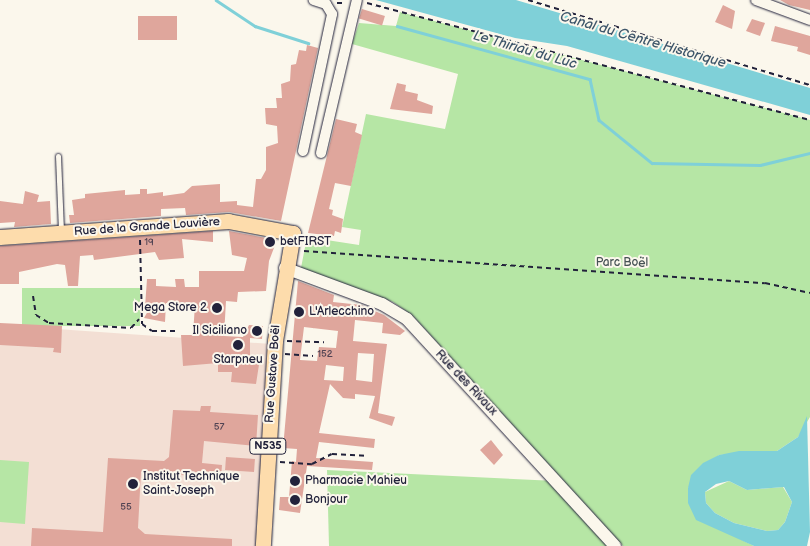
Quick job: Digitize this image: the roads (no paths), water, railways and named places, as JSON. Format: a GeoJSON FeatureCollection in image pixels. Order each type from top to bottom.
{"type":"FeatureCollection","features":[{"type":"Feature","properties":{"kind":"main road","name":"Rue de la Grande Louvière"},"geometry":{"type":"LineString","coordinates":[[0,237],[228,221],[293,233]]}},
{"type":"Feature","properties":{"kind":"main road","name":"Rue Gustave Boël"},"geometry":{"type":"LineString","coordinates":[[263,546],[274,347],[285,268],[293,233]]}},
{"type":"Feature","properties":{"kind":"street"},"geometry":{"type":"LineString","coordinates":[[303,152],[332,14],[326,4],[314,0]]}},
{"type":"Feature","properties":{"kind":"street"},"geometry":{"type":"LineString","coordinates":[[321,153],[357,0]]}},
{"type":"Feature","properties":{"kind":"street"},"geometry":{"type":"LineString","coordinates":[[756,0],[810,20]]}},
{"type":"Feature","properties":{"kind":"street","name":"Rue des Rivaux"},"geometry":{"type":"LineString","coordinates":[[285,268],[382,304],[407,319],[615,546]]}},
{"type":"Feature","properties":{"kind":"lane"},"geometry":{"type":"LineString","coordinates":[[58,156],[62,233]]}},
{"type":"Feature","properties":{"kind":"water","name":"Canal du Centre Historique"},"geometry":{"type":"Polygon","coordinates":[[[376,0],[516,0],[810,88],[810,115],[567,46],[515,38],[376,0]]]}},
{"type":"Feature","properties":{"kind":"water"},"geometry":{"type":"Polygon","coordinates":[[[807,416],[810,532],[807,546],[754,546],[696,520],[688,503],[688,488],[691,475],[703,463],[719,455],[739,451],[777,451],[798,437],[807,416]],[[729,481],[716,484],[705,492],[706,503],[715,513],[734,523],[767,531],[778,530],[785,522],[792,502],[784,487],[747,490],[729,481]]]}},
{"type":"Feature","properties":{"kind":"waterway","name":"Le Thiriau du Luc"},"geometry":{"type":"LineString","coordinates":[[216,0],[255,26],[308,43]]}},
{"type":"Feature","properties":{"kind":"waterway","name":"Le Thiriau du Luc"},"geometry":{"type":"LineString","coordinates":[[397,26],[590,79],[599,120],[652,163],[760,165],[810,153]]}},
{"type":"Feature","properties":{"kind":"place","name":"betFIRST"},"geometry":{"type":"Point","coordinates":[270,242]}},
{"type":"Feature","properties":{"kind":"place","name":"Mega Store 2"},"geometry":{"type":"Point","coordinates":[217,308]}},
{"type":"Feature","properties":{"kind":"place","name":"L'Arlecchino"},"geometry":{"type":"Point","coordinates":[299,312]}},
{"type":"Feature","properties":{"kind":"place","name":"Il Siciliano"},"geometry":{"type":"Point","coordinates":[257,331]}},
{"type":"Feature","properties":{"kind":"place","name":"Starpneu"},"geometry":{"type":"Point","coordinates":[238,345]}},
{"type":"Feature","properties":{"kind":"place","name":"Pharmacie Mahieu"},"geometry":{"type":"Point","coordinates":[295,481]}},
{"type":"Feature","properties":{"kind":"place","name":"Institut Technique Saint-Joseph"},"geometry":{"type":"Point","coordinates":[133,484]}},
{"type":"Feature","properties":{"kind":"place","name":"Bonjour"},"geometry":{"type":"Point","coordinates":[295,500]}},
{"type":"Feature","properties":{"kind":"park label","name":"Parc Boël"},"geometry":{"type":"Point","coordinates":[622,263]}}]}
